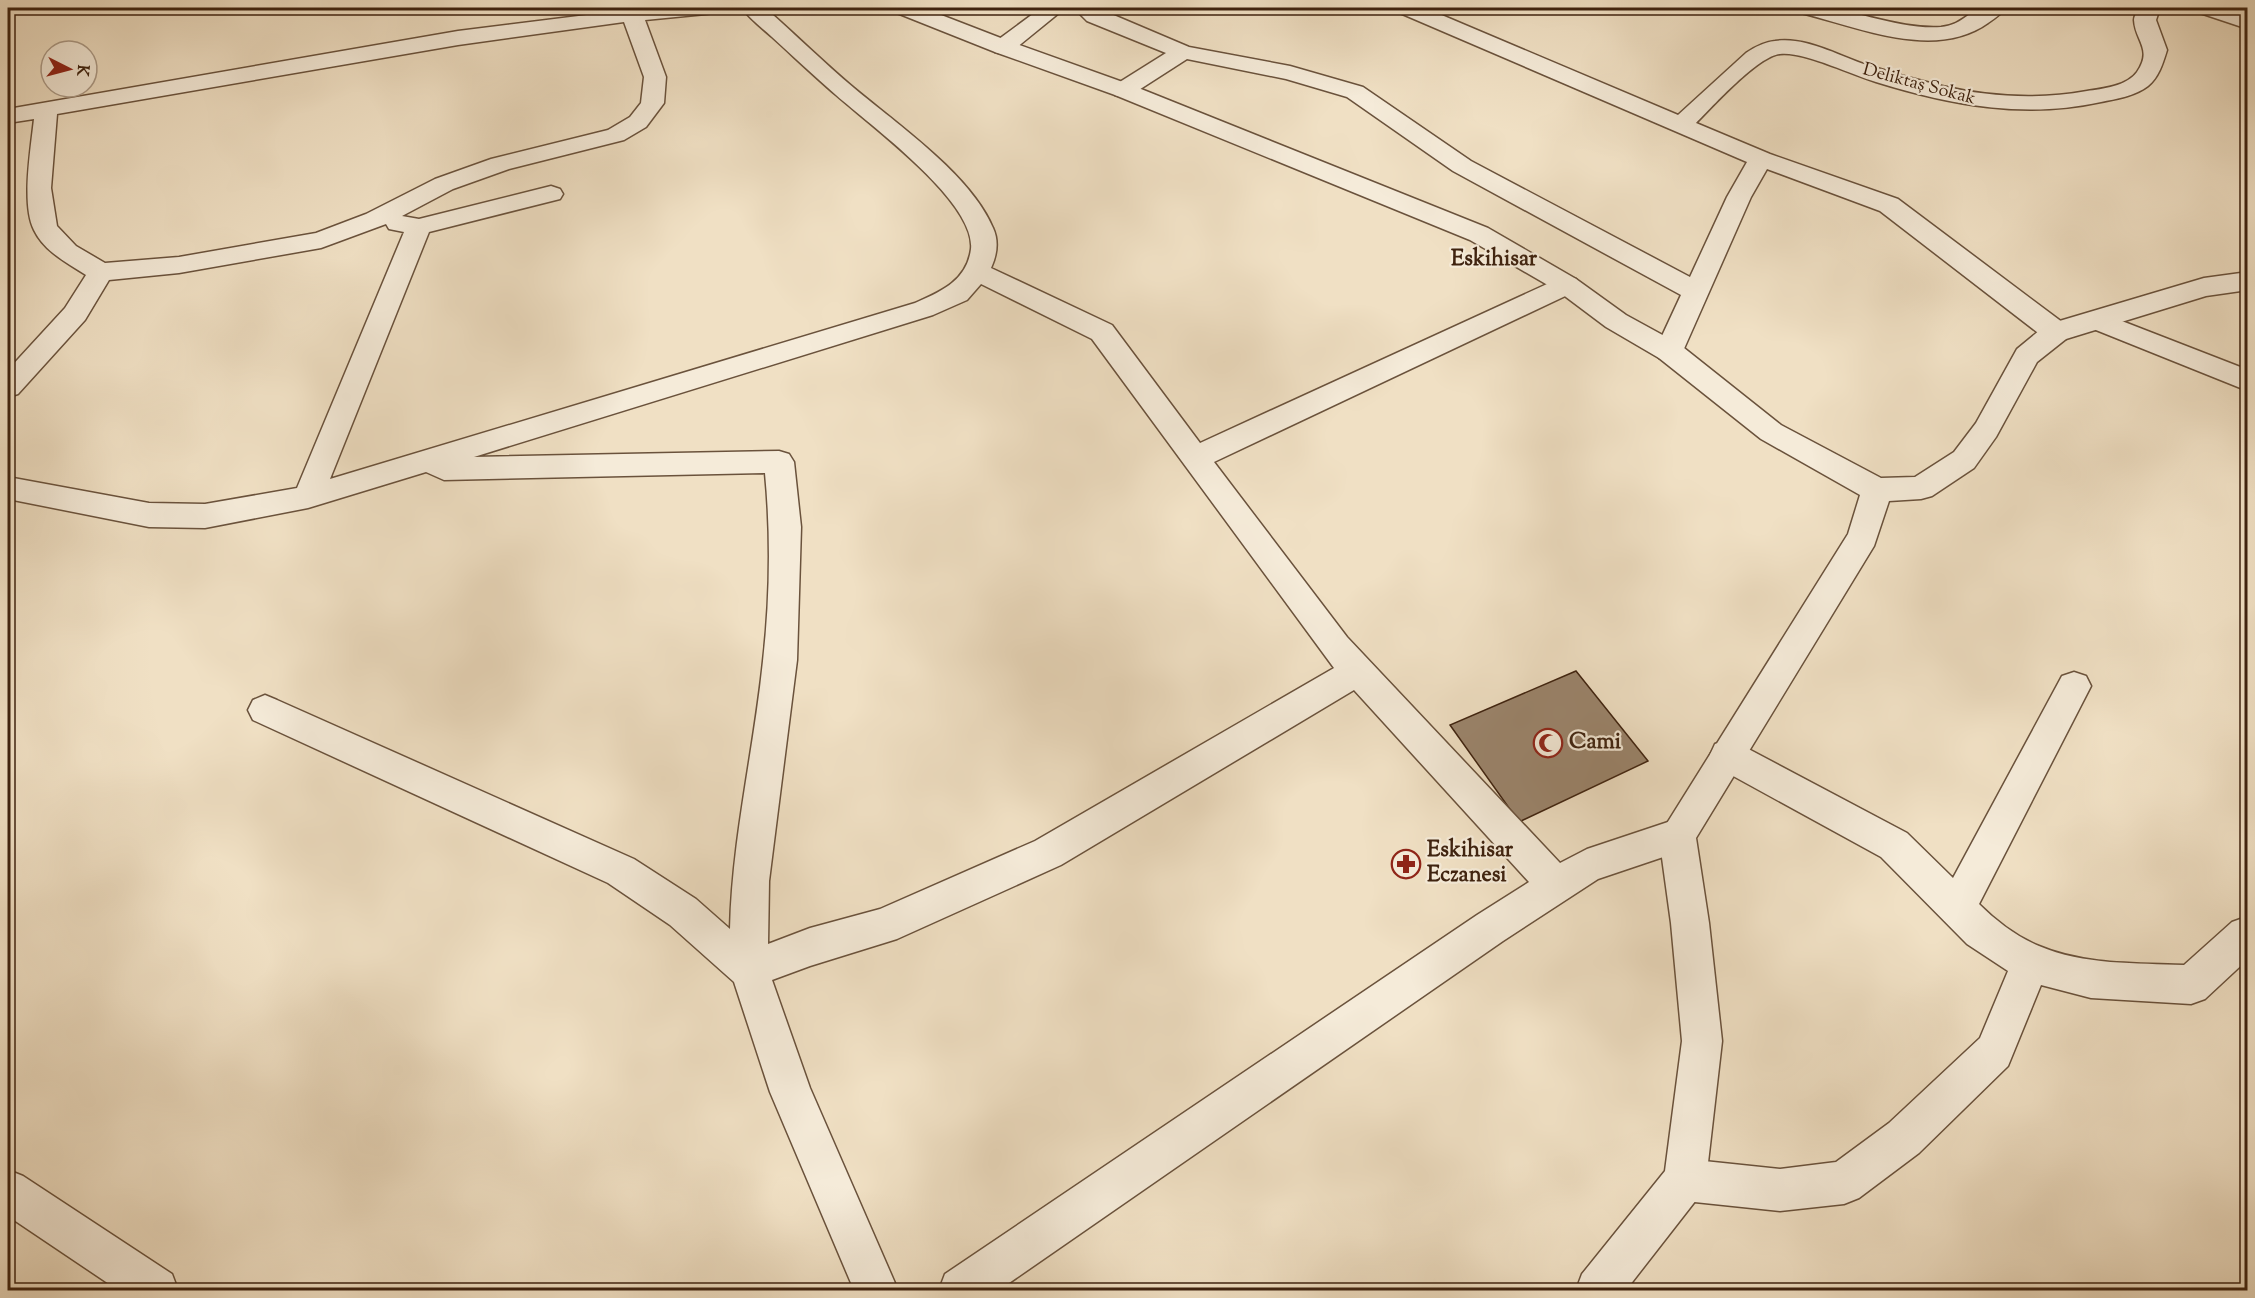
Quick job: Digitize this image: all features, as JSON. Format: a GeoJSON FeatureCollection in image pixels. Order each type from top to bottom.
{"type":"FeatureCollection","features":[{"type":"Feature","properties":{"kind":"street"},"geometry":{"type":"LineString","coordinates":[[8,116],[458,38],[632,15],[706,8]]}},
{"type":"Feature","properties":{"kind":"street"},"geometry":{"type":"LineString","coordinates":[[8,489],[149,515],[205,516],[308,497],[924,309],[961,291],[976,271],[984,246],[980,224],[957,193],[909,145],[843,90],[753,8]]}},
{"type":"Feature","properties":{"kind":"street"},"geometry":{"type":"LineString","coordinates":[[905,8],[1003,47],[1123,90],[1479,234],[1567,285],[1616,321],[1669,351],[1771,432],[1877,490],[1921,488],[1964,460],[1986,430],[2027,356],[2056,332],[2204,286],[2247,281]]}},
{"type":"Feature","properties":{"kind":"street"},"geometry":{"type":"LineString","coordinates":[[1003,47],[1054,8]]}},
{"type":"Feature","properties":{"kind":"street"},"geometry":{"type":"LineString","coordinates":[[1084,8],[1095,16],[1183,52],[1290,73],[1354,92],[1462,166],[1697,292]]}},
{"type":"Feature","properties":{"kind":"street"},"geometry":{"type":"LineString","coordinates":[[1408,8],[1761,159],[1889,205],[2056,332]]}},
{"type":"Feature","properties":{"kind":"street"},"geometry":{"type":"LineString","coordinates":[[1809,8],[1904,31],[1942,33],[1961,29],[1995,8]]}},
{"type":"Feature","properties":{"kind":"street","name":"Deliktaş Sokak"},"geometry":{"type":"LineString","coordinates":[[1682,124],[1747,63],[1763,52],[1776,47],[1794,49],[1891,79],[1977,102],[2056,104],[2116,93],[2145,77],[2156,50],[2145,20],[2149,8]]}},
{"type":"Feature","properties":{"kind":"street"},"geometry":{"type":"LineString","coordinates":[[2208,8],[2247,23]]}},
{"type":"Feature","properties":{"kind":"street"},"geometry":{"type":"LineString","coordinates":[[46,110],[39,189],[45,228],[67,252],[101,272],[179,265],[321,240],[375,220],[444,184],[500,164],[616,135],[638,122],[652,103],[655,77],[632,15]]}},
{"type":"Feature","properties":{"kind":"street"},"geometry":{"type":"LineString","coordinates":[[1123,90],[1183,52]]}},
{"type":"Feature","properties":{"kind":"street"},"geometry":{"type":"LineString","coordinates":[[1669,351],[1739,197],[1761,159]]}},
{"type":"Feature","properties":{"kind":"street"},"geometry":{"type":"LineString","coordinates":[[375,220],[419,226],[550,194]]}},
{"type":"Feature","properties":{"kind":"street"},"geometry":{"type":"LineString","coordinates":[[308,497],[419,226]]}},
{"type":"Feature","properties":{"kind":"street"},"geometry":{"type":"LineString","coordinates":[[976,271],[1102,332],[1335,647],[1556,885]]}},
{"type":"Feature","properties":{"kind":"street"},"geometry":{"type":"LineString","coordinates":[[8,387],[75,314],[101,272]]}},
{"type":"Feature","properties":{"kind":"street"},"geometry":{"type":"LineString","coordinates":[[1195,458],[1567,285]]}},
{"type":"Feature","properties":{"kind":"street"},"geometry":{"type":"LineString","coordinates":[[2096,320],[2247,381]]}},
{"type":"Feature","properties":{"kind":"street"},"geometry":{"type":"LineString","coordinates":[[428,460],[444,469],[779,462],[786,526],[780,660],[750,880],[749,970],[791,1092],[876,1290]]}},
{"type":"Feature","properties":{"kind":"street"},"geometry":{"type":"LineString","coordinates":[[961,1290],[1490,927],[1556,885],[1587,866],[1677,836],[1863,537],[1877,490]]}},
{"type":"Feature","properties":{"kind":"street"},"geometry":{"type":"LineString","coordinates":[[749,970],[810,947],[884,926],[1048,853],[1357,671]]}},
{"type":"Feature","properties":{"kind":"street"},"geometry":{"type":"LineString","coordinates":[[1957,908],[2074,686]]}},
{"type":"Feature","properties":{"kind":"street"},"geometry":{"type":"LineString","coordinates":[[265,710],[621,871],[683,912],[749,970]]}},
{"type":"Feature","properties":{"kind":"street"},"geometry":{"type":"LineString","coordinates":[[1727,755],[1894,845],[1980,931],[2030,963],[2091,979],[2191,985],[2246,935]]}},
{"type":"Feature","properties":{"kind":"street"},"geometry":{"type":"LineString","coordinates":[[1598,1290],[1685,1180],[1702,1041],[1690,923],[1677,836]]}},
{"type":"Feature","properties":{"kind":"street"},"geometry":{"type":"LineString","coordinates":[[1685,1180],[1780,1190],[1844,1183],[1904,1138],[1994,1052],[2030,963]]}},
{"type":"Feature","properties":{"kind":"street"},"geometry":{"type":"LineString","coordinates":[[8,1191],[156,1290]]}},
{"type":"Feature","properties":{"kind":"building","name":"Cami"},"geometry":{"type":"Polygon","coordinates":[[[1576,671],[1648,761],[1519,822],[1450,725],[1576,671]]]}},
{"type":"Feature","properties":{"kind":"place","name":"Cami"},"geometry":{"type":"Point","coordinates":[1548,743]}},
{"type":"Feature","properties":{"kind":"place","name":"Eskihisar Eczanesi"},"geometry":{"type":"Point","coordinates":[1406,864]}},
{"type":"Feature","properties":{"kind":"district","name":"Eskihisar"},"geometry":{"type":"Point","coordinates":[1494,260]}}]}
